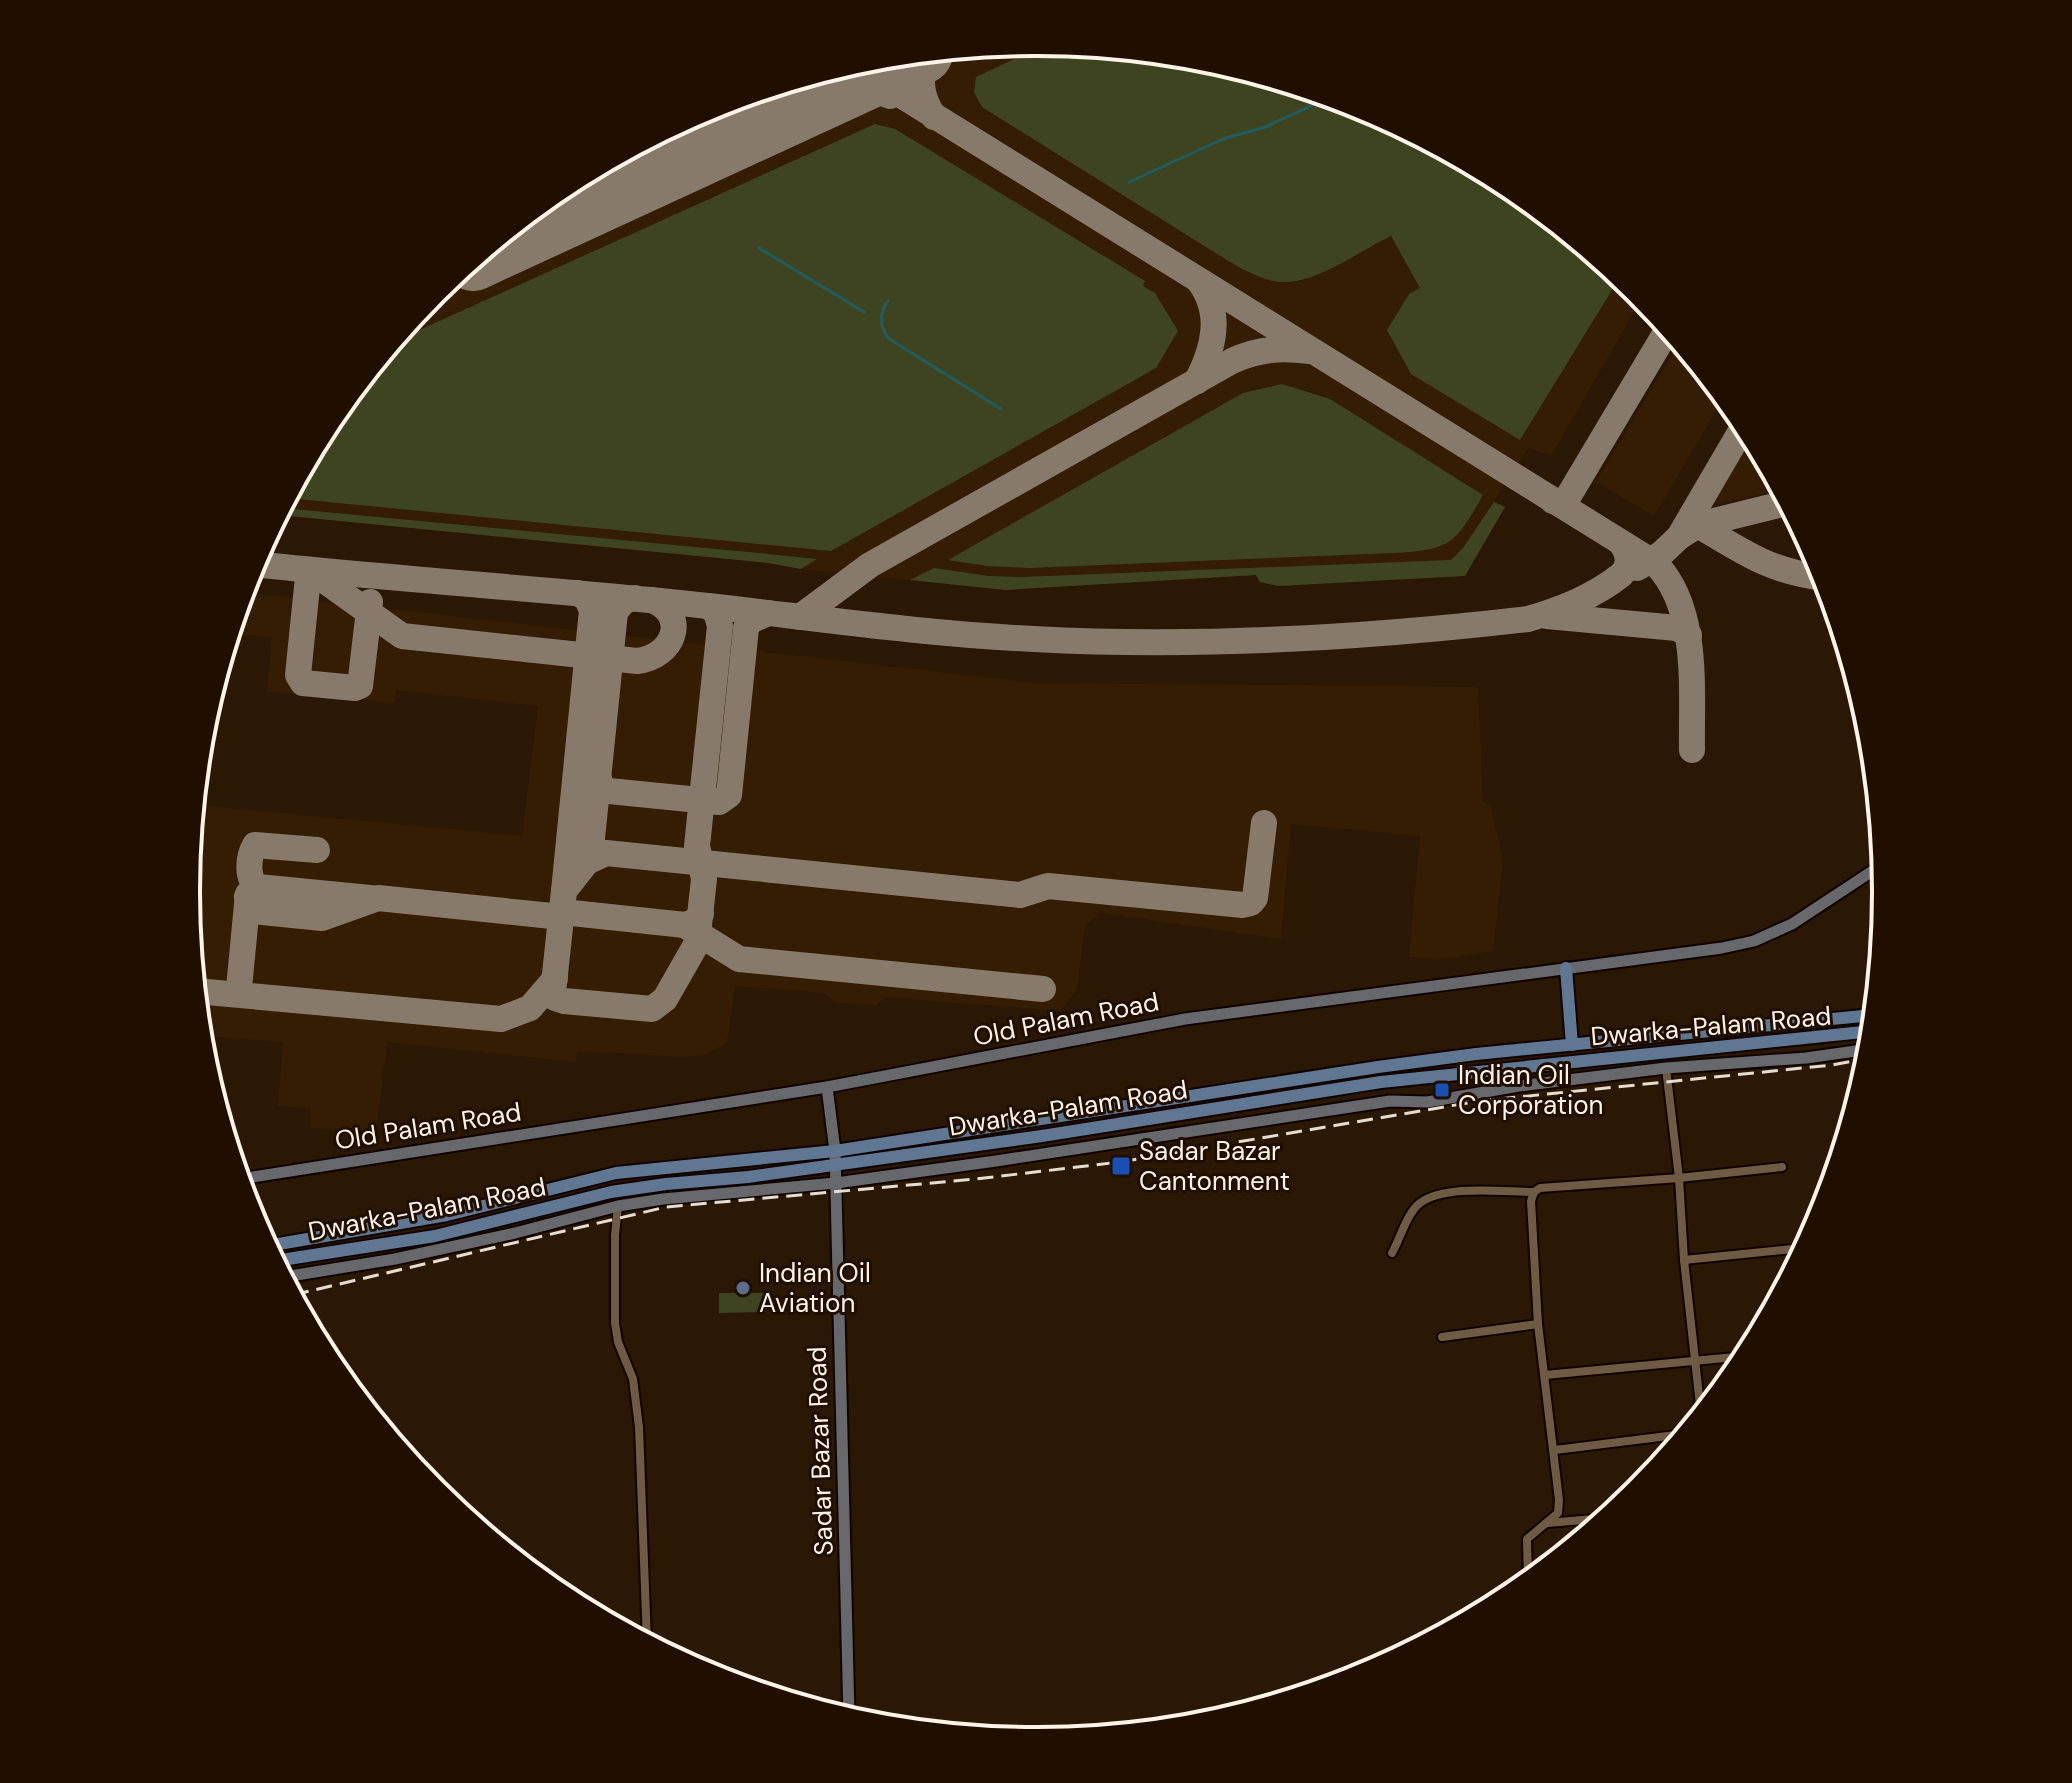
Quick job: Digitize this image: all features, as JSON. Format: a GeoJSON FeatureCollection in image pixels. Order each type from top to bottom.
{"type":"FeatureCollection","features":[{"type":"Feature","properties":{"kind":"main road"},"geometry":{"type":"LineString","coordinates":[[1566,968],[1572,1045]]}},
{"type":"Feature","properties":{"kind":"main road","name":"Dwarka-Palam Road"},"geometry":{"type":"LineString","coordinates":[[286,1259],[435,1236],[611,1192],[1378,1067],[1861,1016]]}},
{"type":"Feature","properties":{"kind":"main road","name":"Dwarka-Palam Road"},"geometry":{"type":"LineString","coordinates":[[835,1157],[1042,1136],[1395,1080],[1859,1032]]}},
{"type":"Feature","properties":{"kind":"main road"},"geometry":{"type":"LineString","coordinates":[[279,1244],[447,1215],[616,1173],[835,1157]]}},
{"type":"Feature","properties":{"kind":"street","name":"Old Palam Road"},"geometry":{"type":"LineString","coordinates":[[251,1177],[827,1087],[1185,1019],[1722,948],[1754,941],[1792,924],[1871,872]]}},
{"type":"Feature","properties":{"kind":"street"},"geometry":{"type":"LineString","coordinates":[[294,1275],[395,1259],[515,1233],[618,1206],[663,1199],[836,1183],[1390,1101],[1427,1102],[1519,1086],[1666,1068],[1806,1058],[1856,1051]]}},
{"type":"Feature","properties":{"kind":"street"},"geometry":{"type":"LineString","coordinates":[[1666,1068],[1699,1400]]}},
{"type":"Feature","properties":{"kind":"street","name":"Sadar Bazar Road"},"geometry":{"type":"LineString","coordinates":[[827,1087],[836,1183],[849,1705]]}},
{"type":"Feature","properties":{"kind":"street"},"geometry":{"type":"LineString","coordinates":[[1392,1253],[1421,1203],[1441,1195],[1472,1191],[1534,1192],[1540,1188],[1782,1167]]}},
{"type":"Feature","properties":{"kind":"street"},"geometry":{"type":"LineString","coordinates":[[1528,1566],[1527,1539],[1558,1513],[1555,1450],[1538,1324],[1531,1201],[1534,1192]]}},
{"type":"Feature","properties":{"kind":"street"},"geometry":{"type":"LineString","coordinates":[[618,1206],[615,1323],[618,1342],[633,1379],[639,1427],[647,1630]]}},
{"type":"Feature","properties":{"kind":"street"},"geometry":{"type":"LineString","coordinates":[[1684,1260],[1790,1249]]}},
{"type":"Feature","properties":{"kind":"street"},"geometry":{"type":"LineString","coordinates":[[1442,1337],[1538,1324]]}},
{"type":"Feature","properties":{"kind":"street"},"geometry":{"type":"LineString","coordinates":[[1545,1375],[1730,1358]]}},
{"type":"Feature","properties":{"kind":"street"},"geometry":{"type":"LineString","coordinates":[[1555,1450],[1669,1436]]}},
{"type":"Feature","properties":{"kind":"street"},"geometry":{"type":"LineString","coordinates":[[1546,1523],[1587,1520]]}},
{"type":"Feature","properties":{"kind":"shaded area"},"geometry":{"type":"Polygon","coordinates":[[[1036,56],[1145,63],[1252,84],[1305,100],[1406,142],[1500,197],[1587,263],[1635,310],[1551,456],[1528,448],[1494,501],[1505,507],[1465,576],[1278,586],[1260,582],[1256,575],[1005,590],[768,563],[290,516],[341,427],[373,383],[445,301],[527,229],[618,168],[716,120],[820,84],[927,63],[1036,56]]]}},
{"type":"Feature","properties":{"kind":"shaded area"},"geometry":{"type":"Polygon","coordinates":[[[1673,352],[1717,408],[1654,516],[1596,482],[1673,352]]]}},
{"type":"Feature","properties":{"kind":"shaded area"},"geometry":{"type":"Polygon","coordinates":[[[1742,445],[1769,492],[1707,507],[1742,445]]]}},
{"type":"Feature","properties":{"kind":"shaded area"},"geometry":{"type":"Polygon","coordinates":[[[256,593],[1035,683],[1478,687],[1483,802],[1490,805],[1503,859],[1493,951],[1443,959],[1409,957],[1420,836],[1291,824],[1281,939],[1101,913],[1085,925],[1077,990],[1060,1011],[885,997],[877,1005],[834,1002],[825,993],[735,986],[727,1043],[707,1054],[684,1057],[577,1051],[576,1062],[387,1042],[376,1133],[310,1128],[311,1108],[278,1106],[283,1042],[214,1037],[202,946],[200,892],[205,806],[522,836],[538,706],[396,690],[394,703],[267,692],[272,637],[242,634],[256,593]]]}},
{"type":"Feature","properties":{"kind":"green space"},"geometry":{"type":"Polygon","coordinates":[[[1019,57],[1091,58],[1199,72],[1305,100],[1406,142],[1454,168],[1545,229],[1613,288],[1520,440],[1411,374],[1387,330],[1409,294],[1420,288],[1391,236],[1309,278],[1282,282],[1248,272],[982,107],[974,92],[976,77],[1019,57]]]}},
{"type":"Feature","properties":{"kind":"green space"},"geometry":{"type":"Polygon","coordinates":[[[875,124],[895,129],[1145,281],[1143,286],[1155,293],[1178,331],[1156,368],[831,551],[299,499],[341,427],[417,331],[875,124]]]}},
{"type":"Feature","properties":{"kind":"green space"},"geometry":{"type":"Polygon","coordinates":[[[1282,384],[1330,399],[1483,495],[1458,534],[1428,550],[1393,553],[1029,568],[948,560],[1243,393],[1282,384]]]}},
{"type":"Feature","properties":{"kind":"green space"},"geometry":{"type":"Polygon","coordinates":[[[1494,502],[1505,507],[1465,576],[1278,586],[1260,582],[1256,575],[1005,590],[910,580],[934,568],[1021,577],[1451,560],[1463,548],[1494,502]]]}},
{"type":"Feature","properties":{"kind":"green space"},"geometry":{"type":"Polygon","coordinates":[[[294,509],[817,559],[801,569],[768,563],[290,516],[294,509]]]}},
{"type":"Feature","properties":{"kind":"green space"},"geometry":{"type":"Polygon","coordinates":[[[719,1293],[766,1293],[766,1312],[719,1313],[719,1293]]]}},
{"type":"Feature","properties":{"kind":"waterway"},"geometry":{"type":"LineString","coordinates":[[1129,182],[1223,139],[1265,127],[1315,104]]}},
{"type":"Feature","properties":{"kind":"waterway"},"geometry":{"type":"LineString","coordinates":[[759,248],[864,312]]}},
{"type":"Feature","properties":{"kind":"waterway"},"geometry":{"type":"LineString","coordinates":[[888,301],[881,319],[888,338],[1001,409]]}},
{"type":"Feature","properties":{"kind":"taxiway"},"geometry":{"type":"LineString","coordinates":[[926,63],[922,76],[923,92],[934,117]]}},
{"type":"Feature","properties":{"kind":"taxiway"},"geometry":{"type":"LineString","coordinates":[[866,74],[1656,564],[1680,604],[1686,628],[1692,677],[1692,750]]}},
{"type":"Feature","properties":{"kind":"taxiway"},"geometry":{"type":"LineString","coordinates":[[799,110],[817,94],[820,84]]}},
{"type":"Feature","properties":{"kind":"taxiway"},"geometry":{"type":"LineString","coordinates":[[824,99],[857,91],[890,96]]}},
{"type":"Feature","properties":{"kind":"taxiway"},"geometry":{"type":"LineString","coordinates":[[1197,381],[1208,356],[1213,331],[1211,305],[1199,281]]}},
{"type":"Feature","properties":{"kind":"taxiway"},"geometry":{"type":"LineString","coordinates":[[1553,501],[1568,497],[1662,339]]}},
{"type":"Feature","properties":{"kind":"taxiway"},"geometry":{"type":"LineString","coordinates":[[800,617],[870,565],[1232,361],[1269,350],[1308,351]]}},
{"type":"Feature","properties":{"kind":"taxiway"},"geometry":{"type":"LineString","coordinates":[[1637,568],[1661,554],[1679,537],[1737,437]]}},
{"type":"Feature","properties":{"kind":"taxiway"},"geometry":{"type":"LineString","coordinates":[[1698,525],[1776,506]]}},
{"type":"Feature","properties":{"kind":"taxiway"},"geometry":{"type":"LineString","coordinates":[[1679,537],[1698,525],[1772,566],[1809,576]]}},
{"type":"Feature","properties":{"kind":"taxiway"},"geometry":{"type":"LineString","coordinates":[[267,565],[650,600],[986,636],[1096,642],[1220,642],[1343,636],[1528,619],[1577,602],[1621,575],[1628,559],[1620,542]]}},
{"type":"Feature","properties":{"kind":"taxiway"},"geometry":{"type":"LineString","coordinates":[[301,569],[308,577],[298,675],[303,683],[360,686],[370,602]]}},
{"type":"Feature","properties":{"kind":"taxiway"},"geometry":{"type":"LineString","coordinates":[[311,571],[402,636],[637,661],[660,652],[672,635],[674,626],[671,616],[652,600]]}},
{"type":"Feature","properties":{"kind":"taxiway"},"geometry":{"type":"LineString","coordinates":[[564,891],[592,610],[586,597],[577,593]]}},
{"type":"Feature","properties":{"kind":"taxiway"},"geometry":{"type":"LineString","coordinates":[[635,598],[624,601],[615,612],[590,858],[564,891],[553,992],[555,998],[564,1001],[652,1009],[665,999],[697,943],[704,879],[697,846],[720,626],[716,612],[708,606]]}},
{"type":"Feature","properties":{"kind":"taxiway"},"geometry":{"type":"LineString","coordinates":[[598,777],[602,787],[609,791],[719,802],[729,795],[746,628],[750,621],[768,613]]}},
{"type":"Feature","properties":{"kind":"taxiway"},"geometry":{"type":"LineString","coordinates":[[1547,616],[1677,628],[1689,635]]}},
{"type":"Feature","properties":{"kind":"taxiway"},"geometry":{"type":"LineString","coordinates":[[589,861],[606,853],[1020,895],[1048,886],[1243,905],[1255,898],[1264,823]]}},
{"type":"Feature","properties":{"kind":"taxiway"},"geometry":{"type":"LineString","coordinates":[[317,850],[255,845],[250,861],[251,879],[258,887],[370,898]]}},
{"type":"Feature","properties":{"kind":"taxiway"},"geometry":{"type":"LineString","coordinates":[[258,887],[247,897],[252,911],[322,918],[378,898],[552,916],[572,913],[685,925],[696,921],[701,914]]}},
{"type":"Feature","properties":{"kind":"taxiway"},"geometry":{"type":"LineString","coordinates":[[244,995],[239,988],[248,894]]}},
{"type":"Feature","properties":{"kind":"taxiway"},"geometry":{"type":"LineString","coordinates":[[686,926],[739,959],[1043,989]]}},
{"type":"Feature","properties":{"kind":"taxiway"},"geometry":{"type":"LineString","coordinates":[[207,992],[501,1019],[530,1008],[555,979]]}},
{"type":"Feature","properties":{"kind":"runway"},"geometry":{"type":"LineString","coordinates":[[509,243],[885,70]]}},
{"type":"Feature","properties":{"kind":"railway"},"geometry":{"type":"LineString","coordinates":[[303,1293],[666,1207],[976,1179],[1120,1162],[1479,1101],[1853,1061]]}},
{"type":"Feature","properties":{"kind":"place","name":"Indian Oil Corporation"},"geometry":{"type":"Point","coordinates":[1442,1090]}},
{"type":"Feature","properties":{"kind":"place","name":"Sadar Bazar Cantonment"},"geometry":{"type":"Point","coordinates":[1121,1166]}},
{"type":"Feature","properties":{"kind":"place","name":"Indian Oil Aviation"},"geometry":{"type":"Point","coordinates":[743,1288]}}]}
